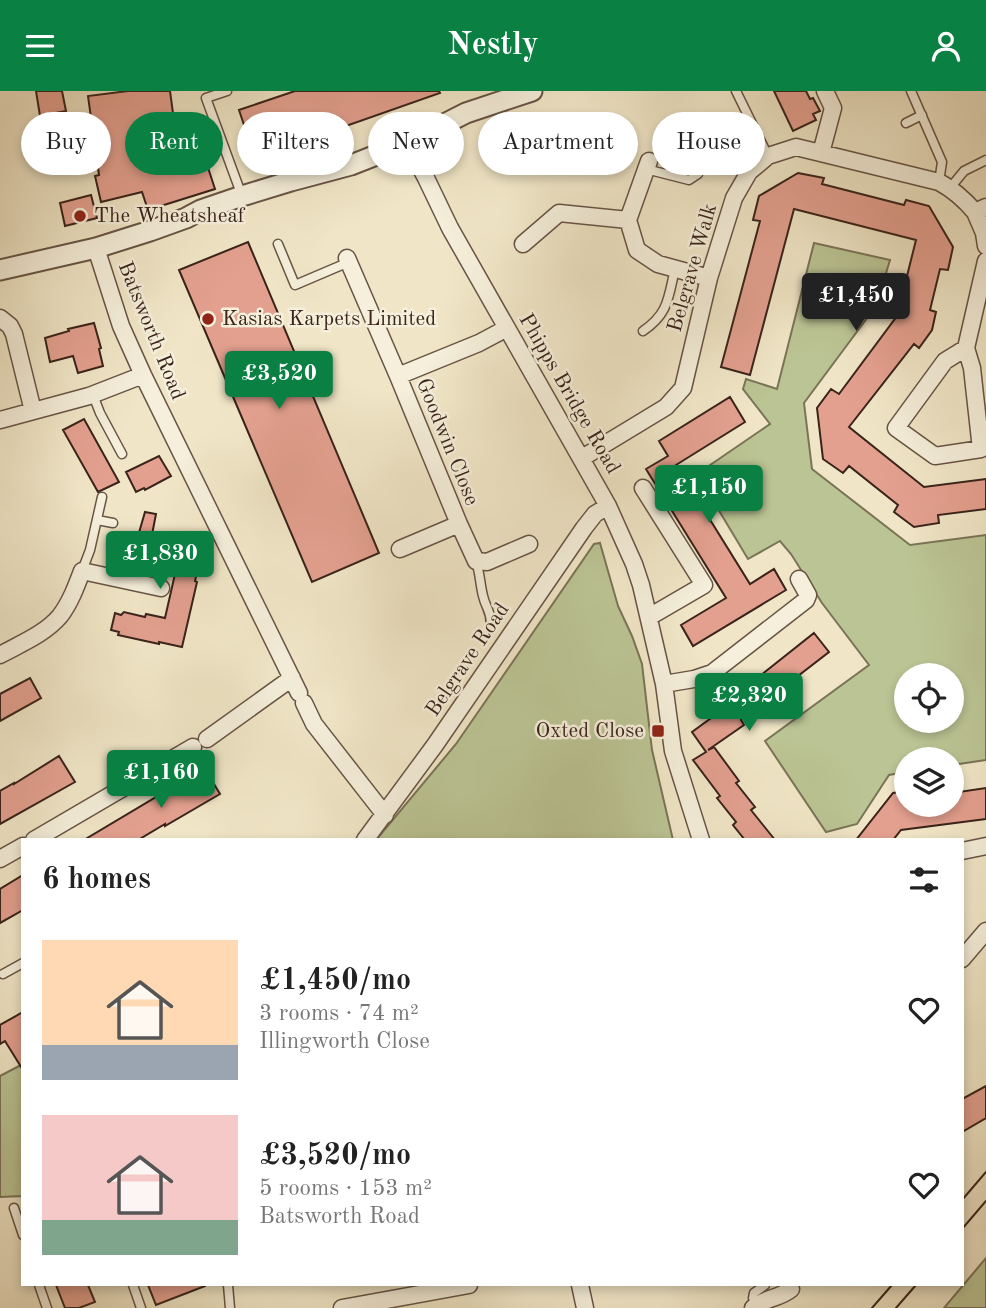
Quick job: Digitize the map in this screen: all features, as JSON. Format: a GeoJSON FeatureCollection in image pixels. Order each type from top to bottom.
{"type":"FeatureCollection","features":[{"type":"Feature","properties":{"kind":"street"},"geometry":{"type":"LineString","coordinates":[[464,115],[496,97],[532,91]]}},
{"type":"Feature","properties":{"kind":"street"},"geometry":{"type":"LineString","coordinates":[[821,153],[832,109],[825,91]]}},
{"type":"Feature","properties":{"kind":"street"},"geometry":{"type":"LineString","coordinates":[[768,156],[796,147],[944,185],[981,209],[986,246]]}},
{"type":"Feature","properties":{"kind":"street","name":"Belgrave Walk"},"geometry":{"type":"LineString","coordinates":[[582,458],[666,407],[683,388],[709,278],[734,198],[749,172],[768,156]]}},
{"type":"Feature","properties":{"kind":"street"},"geometry":{"type":"LineString","coordinates":[[0,269],[96,248],[150,231],[242,196],[368,158]]}},
{"type":"Feature","properties":{"kind":"street"},"geometry":{"type":"LineString","coordinates":[[647,165],[628,220],[637,250],[658,264],[709,278]]}},
{"type":"Feature","properties":{"kind":"street","name":"Phipps Bridge Road"},"geometry":{"type":"LineString","coordinates":[[424,175],[450,228],[608,506],[634,564],[664,684],[673,751],[700,838]]}},
{"type":"Feature","properties":{"kind":"street"},"geometry":{"type":"LineString","coordinates":[[523,244],[559,213],[628,220]]}},
{"type":"Feature","properties":{"kind":"street","name":"Batsworth Road"},"geometry":{"type":"LineString","coordinates":[[96,248],[121,326],[143,375],[314,725],[385,815]]}},
{"type":"Feature","properties":{"kind":"street","name":"Goodwin Close"},"geometry":{"type":"LineString","coordinates":[[348,260],[476,561]]}},
{"type":"Feature","properties":{"kind":"street"},"geometry":{"type":"LineString","coordinates":[[966,348],[945,361],[895,428],[935,456],[981,449],[966,348],[986,261]]}},
{"type":"Feature","properties":{"kind":"street"},"geometry":{"type":"LineString","coordinates":[[0,318],[10,326],[14,334],[33,411]]}},
{"type":"Feature","properties":{"kind":"street","name":"Goodwin Close"},"geometry":{"type":"LineString","coordinates":[[398,376],[479,343],[507,328]]}},
{"type":"Feature","properties":{"kind":"street"},"geometry":{"type":"LineString","coordinates":[[0,420],[93,395],[143,375]]}},
{"type":"Feature","properties":{"kind":"street"},"geometry":{"type":"LineString","coordinates":[[643,488],[704,585],[649,617]]}},
{"type":"Feature","properties":{"kind":"street","name":"Belgrave Road"},"geometry":{"type":"LineString","coordinates":[[367,838],[435,745],[584,528],[595,514],[608,506]]}},
{"type":"Feature","properties":{"kind":"street","name":"Goodwin Close"},"geometry":{"type":"LineString","coordinates":[[400,548],[458,524]]}},
{"type":"Feature","properties":{"kind":"street"},"geometry":{"type":"LineString","coordinates":[[476,561],[487,562],[530,544]]}},
{"type":"Feature","properties":{"kind":"street"},"geometry":{"type":"LineString","coordinates":[[0,655],[48,627],[60,616],[82,572],[160,587]]}},
{"type":"Feature","properties":{"kind":"street"},"geometry":{"type":"LineString","coordinates":[[664,684],[712,673],[806,600],[808,595],[799,579]]}},
{"type":"Feature","properties":{"kind":"street"},"geometry":{"type":"LineString","coordinates":[[207,739],[298,691]]}},
{"type":"Feature","properties":{"kind":"street"},"geometry":{"type":"LineString","coordinates":[[56,835],[193,747]]}},
{"type":"Feature","properties":{"kind":"street"},"geometry":{"type":"LineString","coordinates":[[964,851],[986,846]]}},
{"type":"Feature","properties":{"kind":"street"},"geometry":{"type":"LineString","coordinates":[[0,859],[21,847]]}},
{"type":"Feature","properties":{"kind":"street"},"geometry":{"type":"LineString","coordinates":[[964,957],[986,931]]}},
{"type":"Feature","properties":{"kind":"street"},"geometry":{"type":"LineString","coordinates":[[342,1308],[462,1286]]}},
{"type":"Feature","properties":{"kind":"street"},"geometry":{"type":"LineString","coordinates":[[580,1286],[585,1308]]}},
{"type":"Feature","properties":{"kind":"street"},"geometry":{"type":"LineString","coordinates":[[760,1299],[783,1295],[791,1289]]}},
{"type":"Feature","properties":{"kind":"lane"},"geometry":{"type":"LineString","coordinates":[[227,91],[205,95],[242,196]]}},
{"type":"Feature","properties":{"kind":"lane"},"geometry":{"type":"LineString","coordinates":[[736,91],[768,156]]}},
{"type":"Feature","properties":{"kind":"lane"},"geometry":{"type":"LineString","coordinates":[[911,91],[942,162],[944,185]]}},
{"type":"Feature","properties":{"kind":"lane"},"geometry":{"type":"LineString","coordinates":[[906,123],[922,115]]}},
{"type":"Feature","properties":{"kind":"lane"},"geometry":{"type":"LineString","coordinates":[[944,185],[986,160]]}},
{"type":"Feature","properties":{"kind":"lane"},"geometry":{"type":"LineString","coordinates":[[647,165],[652,167]]}},
{"type":"Feature","properties":{"kind":"lane"},"geometry":{"type":"LineString","coordinates":[[675,175],[689,180],[696,175]]}},
{"type":"Feature","properties":{"kind":"lane"},"geometry":{"type":"LineString","coordinates":[[278,244],[295,285],[348,260]]}},
{"type":"Feature","properties":{"kind":"lane"},"geometry":{"type":"LineString","coordinates":[[643,331],[663,313],[675,269]]}},
{"type":"Feature","properties":{"kind":"lane"},"geometry":{"type":"LineString","coordinates":[[93,395],[122,454]]}},
{"type":"Feature","properties":{"kind":"lane"},"geometry":{"type":"LineString","coordinates":[[82,572],[102,497]]}},
{"type":"Feature","properties":{"kind":"lane"},"geometry":{"type":"LineString","coordinates":[[97,520],[113,523]]}},
{"type":"Feature","properties":{"kind":"lane"},"geometry":{"type":"LineString","coordinates":[[476,561],[484,598],[491,613],[491,625]]}},
{"type":"Feature","properties":{"kind":"lane"},"geometry":{"type":"LineString","coordinates":[[4,974],[21,964]]}},
{"type":"Feature","properties":{"kind":"lane"},"geometry":{"type":"LineString","coordinates":[[14,1208],[21,1229]]}},
{"type":"Feature","properties":{"kind":"lane"},"geometry":{"type":"LineString","coordinates":[[39,1286],[47,1308]]}},
{"type":"Feature","properties":{"kind":"lane"},"geometry":{"type":"LineString","coordinates":[[133,1286],[141,1308]]}},
{"type":"Feature","properties":{"kind":"lane"},"geometry":{"type":"LineString","coordinates":[[228,1286],[230,1308]]}},
{"type":"Feature","properties":{"kind":"lane"},"geometry":{"type":"LineString","coordinates":[[760,1299],[780,1308]]}},
{"type":"Feature","properties":{"kind":"green space"},"geometry":{"type":"Polygon","coordinates":[[[814,243],[890,260],[876,306],[804,403],[812,469],[910,545],[986,535],[986,760],[964,763],[964,747],[894,747],[894,774],[889,775],[857,824],[826,832],[765,741],[869,665],[780,541],[748,559],[697,474],[770,424],[743,389],[746,379],[777,389],[814,243]]]}},
{"type":"Feature","properties":{"kind":"green space"},"geometry":{"type":"Polygon","coordinates":[[[600,543],[618,606],[642,664],[652,750],[673,838],[378,838],[456,744],[594,544],[600,543]]]}},
{"type":"Feature","properties":{"kind":"green space"},"geometry":{"type":"Polygon","coordinates":[[[21,1065],[21,1196],[0,1197],[0,1076],[21,1065]]]}},
{"type":"Feature","properties":{"kind":"green space"},"geometry":{"type":"Polygon","coordinates":[[[986,1258],[986,1308],[944,1308],[986,1258]]]}},
{"type":"Feature","properties":{"kind":"building"},"geometry":{"type":"Polygon","coordinates":[[[36,91],[62,91],[66,111],[39,112],[36,91]]]}},
{"type":"Feature","properties":{"kind":"building"},"geometry":{"type":"Polygon","coordinates":[[[128,91],[170,91],[173,112],[125,112],[125,175],[210,175],[215,189],[148,210],[142,192],[101,202],[95,176],[111,175],[111,112],[90,112],[88,96],[128,91]]]}},
{"type":"Feature","properties":{"kind":"building"},"geometry":{"type":"Polygon","coordinates":[[[295,91],[440,93],[386,112],[368,112],[368,118],[354,123],[354,112],[239,110],[295,91]]]}},
{"type":"Feature","properties":{"kind":"building"},"geometry":{"type":"Polygon","coordinates":[[[774,91],[806,91],[820,111],[813,114],[816,120],[793,131],[774,91]]]}},
{"type":"Feature","properties":{"kind":"building"},"geometry":{"type":"Polygon","coordinates":[[[798,173],[824,178],[822,184],[904,205],[906,200],[929,206],[953,247],[948,270],[940,269],[930,310],[936,312],[932,330],[919,348],[914,344],[849,427],[924,487],[986,479],[986,509],[938,515],[939,523],[914,527],[894,512],[898,505],[849,466],[843,473],[823,459],[817,408],[831,389],[839,394],[897,316],[916,240],[794,209],[750,375],[721,367],[760,221],[753,220],[759,196],[798,173]]]}},
{"type":"Feature","properties":{"kind":"building"},"geometry":{"type":"Polygon","coordinates":[[[91,195],[97,218],[65,226],[60,203],[91,195]]]}},
{"type":"Feature","properties":{"kind":"building"},"geometry":{"type":"Polygon","coordinates":[[[248,242],[379,553],[312,582],[179,270],[248,242]]]}},
{"type":"Feature","properties":{"kind":"building"},"geometry":{"type":"Polygon","coordinates":[[[94,323],[103,366],[78,373],[73,356],[50,362],[45,338],[94,323]]]}},
{"type":"Feature","properties":{"kind":"building"},"geometry":{"type":"Polygon","coordinates":[[[730,397],[745,422],[676,465],[750,584],[774,569],[786,590],[693,646],[681,625],[726,598],[646,469],[668,456],[659,441],[730,397]]]}},
{"type":"Feature","properties":{"kind":"building"},"geometry":{"type":"Polygon","coordinates":[[[84,419],[119,482],[98,492],[63,430],[84,419]]]}},
{"type":"Feature","properties":{"kind":"building"},"geometry":{"type":"Polygon","coordinates":[[[159,456],[171,476],[136,492],[126,472],[159,456]]]}},
{"type":"Feature","properties":{"kind":"building"},"geometry":{"type":"Polygon","coordinates":[[[145,512],[156,514],[150,545],[164,548],[163,551],[200,559],[182,647],[118,635],[119,632],[111,630],[115,613],[165,618],[175,574],[122,560],[127,542],[136,543],[145,512]]]}},
{"type":"Feature","properties":{"kind":"building"},"geometry":{"type":"Polygon","coordinates":[[[814,633],[829,652],[741,720],[744,725],[708,750],[714,747],[739,781],[736,783],[755,807],[751,810],[773,838],[743,838],[733,825],[736,822],[717,798],[720,796],[693,760],[706,752],[692,732],[729,705],[727,702],[814,633]]]}},
{"type":"Feature","properties":{"kind":"building"},"geometry":{"type":"Polygon","coordinates":[[[30,678],[41,698],[0,721],[0,694],[30,678]]]}},
{"type":"Feature","properties":{"kind":"building"},"geometry":{"type":"Polygon","coordinates":[[[59,756],[75,782],[0,824],[0,791],[59,756]]]}},
{"type":"Feature","properties":{"kind":"building"},"geometry":{"type":"Polygon","coordinates":[[[206,771],[220,794],[141,838],[87,838],[178,784],[206,771]]]}},
{"type":"Feature","properties":{"kind":"building"},"geometry":{"type":"Polygon","coordinates":[[[986,788],[986,819],[901,830],[895,838],[858,838],[893,793],[894,817],[964,817],[964,791],[986,788]]]}},
{"type":"Feature","properties":{"kind":"building"},"geometry":{"type":"Polygon","coordinates":[[[21,876],[21,911],[0,923],[0,889],[21,876]]]}},
{"type":"Feature","properties":{"kind":"building"},"geometry":{"type":"Polygon","coordinates":[[[21,1013],[21,1067],[5,1041],[0,1044],[0,1025],[21,1013]]]}},
{"type":"Feature","properties":{"kind":"building"},"geometry":{"type":"Polygon","coordinates":[[[986,1086],[986,1118],[964,1131],[964,1098],[986,1086]]]}},
{"type":"Feature","properties":{"kind":"building"},"geometry":{"type":"Polygon","coordinates":[[[56,1286],[88,1286],[95,1302],[79,1308],[65,1308],[56,1286]]]}},
{"type":"Feature","properties":{"kind":"building"},"geometry":{"type":"Polygon","coordinates":[[[148,1286],[205,1286],[156,1305],[148,1286]]]}},
{"type":"Feature","properties":{"kind":"tram line"},"geometry":{"type":"LineString","coordinates":[[964,1198],[986,1172]]}},
{"type":"Feature","properties":{"kind":"tram line"},"geometry":{"type":"LineString","coordinates":[[964,1227],[986,1201]]}},
{"type":"Feature","properties":{"kind":"tram line"},"geometry":{"type":"LineString","coordinates":[[872,1308],[891,1286]]}},
{"type":"Feature","properties":{"kind":"tram line"},"geometry":{"type":"LineString","coordinates":[[896,1308],[915,1286]]}},
{"type":"Feature","properties":{"kind":"place","name":"The Wheatsheaf"},"geometry":{"type":"Point","coordinates":[80,216]}},
{"type":"Feature","properties":{"kind":"place","name":"Kasias Karpets Limited"},"geometry":{"type":"Point","coordinates":[208,319]}},
{"type":"Feature","properties":{"kind":"place","name":"Oxted Close"},"geometry":{"type":"Point","coordinates":[658,731]}}]}
